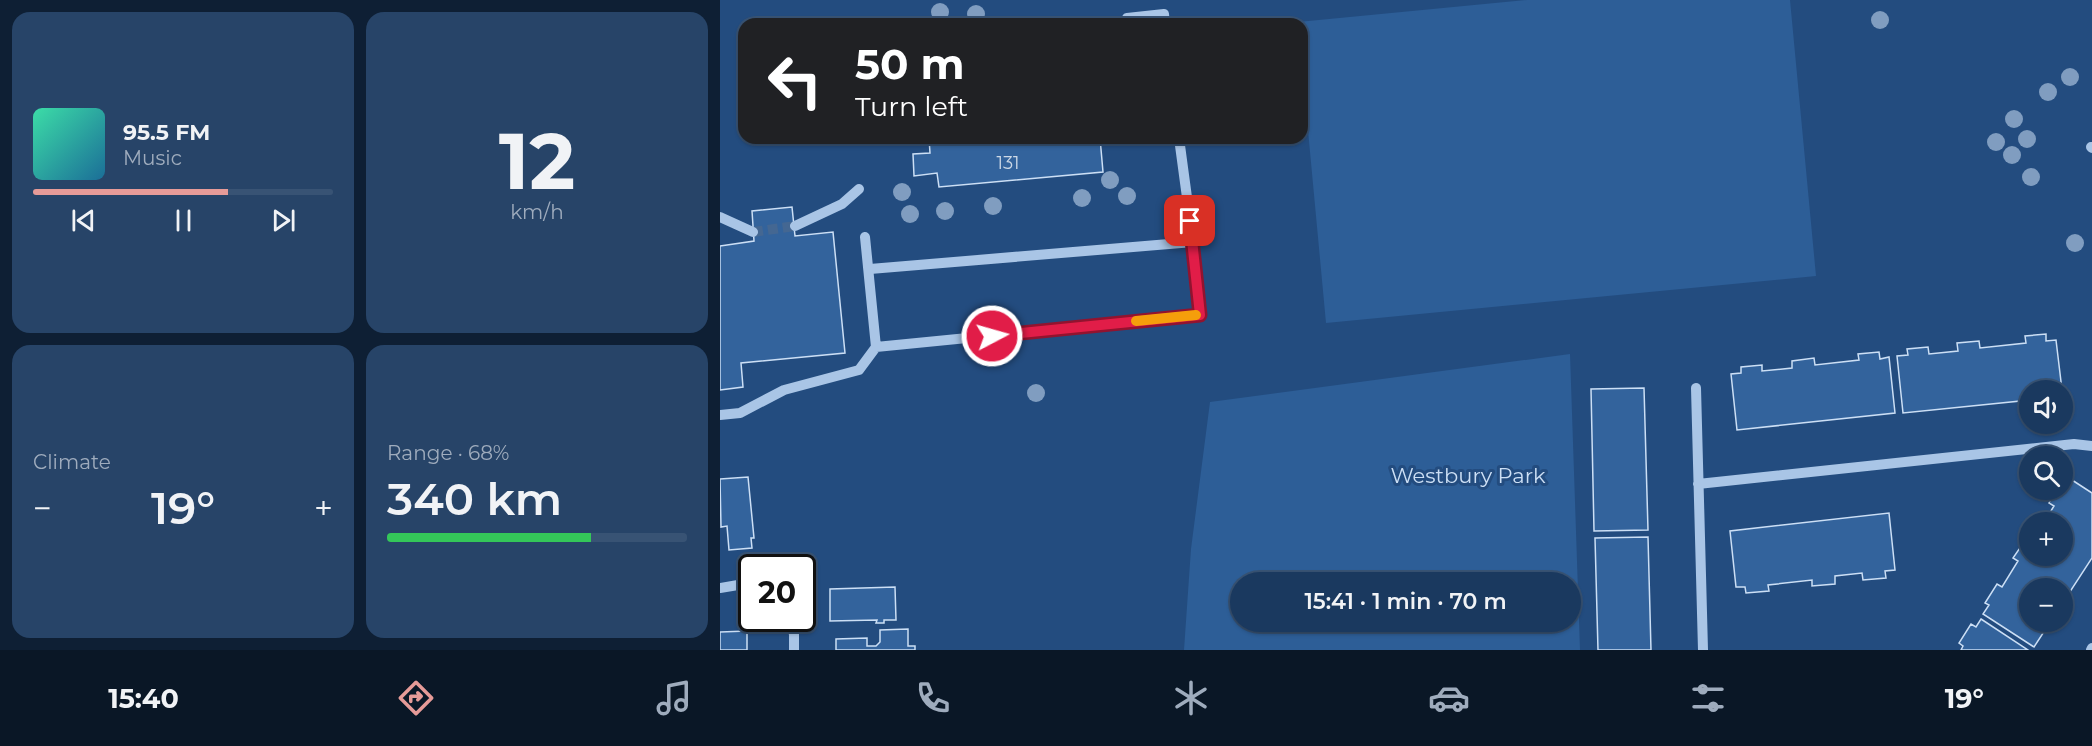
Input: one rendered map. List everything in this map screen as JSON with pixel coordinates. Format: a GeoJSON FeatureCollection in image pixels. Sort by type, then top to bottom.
{"type":"FeatureCollection","features":[{"type":"Feature","properties":{"kind":"lane"},"geometry":{"type":"LineString","coordinates":[[1127,18],[1164,14],[1164,18]]}},
{"type":"Feature","properties":{"kind":"lane"},"geometry":{"type":"LineString","coordinates":[[876,347],[1200,315],[1180,144]]}},
{"type":"Feature","properties":{"kind":"lane"},"geometry":{"type":"LineString","coordinates":[[795,226],[842,204],[859,189]]}},
{"type":"Feature","properties":{"kind":"lane"},"geometry":{"type":"LineString","coordinates":[[720,217],[753,232]]}},
{"type":"Feature","properties":{"kind":"lane"},"geometry":{"type":"LineString","coordinates":[[720,415],[740,413],[784,390],[859,370],[876,347],[865,237]]}},
{"type":"Feature","properties":{"kind":"lane"},"geometry":{"type":"LineString","coordinates":[[870,269],[1193,242]]}},
{"type":"Feature","properties":{"kind":"lane"},"geometry":{"type":"LineString","coordinates":[[1695,388],[1703,650]]}},
{"type":"Feature","properties":{"kind":"lane"},"geometry":{"type":"LineString","coordinates":[[1698,483],[2074,444],[2092,446]]}},
{"type":"Feature","properties":{"kind":"lane"},"geometry":{"type":"LineString","coordinates":[[720,588],[738,585]]}},
{"type":"Feature","properties":{"kind":"lane"},"geometry":{"type":"LineString","coordinates":[[793,632],[794,650]]}},
{"type":"Feature","properties":{"kind":"green space"},"geometry":{"type":"Polygon","coordinates":[[[1527,0],[1790,0],[1816,276],[1326,323],[1308,130],[1308,21],[1527,0]]]}},
{"type":"Feature","properties":{"kind":"green space","name":"Westbury Park"},"geometry":{"type":"Polygon","coordinates":[[[1570,354],[1577,572],[1230,572],[1230,632],[1579,632],[1580,650],[1184,650],[1191,549],[1210,402],[1570,354]]]}},
{"type":"Feature","properties":{"kind":"building"},"geometry":{"type":"Polygon","coordinates":[[[929,144],[1101,144],[1103,172],[939,187],[937,173],[914,176],[913,154],[930,153],[929,144]]]}},
{"type":"Feature","properties":{"kind":"building"},"geometry":{"type":"Polygon","coordinates":[[[792,207],[795,236],[833,232],[845,353],[741,363],[743,387],[720,390],[720,246],[754,241],[752,211],[792,207]]]}},
{"type":"Feature","properties":{"kind":"building"},"geometry":{"type":"Polygon","coordinates":[[[2046,334],[2046,341],[2056,340],[2061,380],[2019,380],[2019,401],[1903,413],[1897,356],[1908,355],[1907,349],[1928,347],[1929,354],[1958,351],[1957,343],[1979,341],[1980,348],[2026,343],[2025,336],[2046,334]]]}},
{"type":"Feature","properties":{"kind":"building"},"geometry":{"type":"Polygon","coordinates":[[[1879,352],[1880,359],[1889,357],[1895,413],[1737,430],[1731,374],[1741,373],[1741,367],[1762,365],[1762,371],[1792,368],[1792,361],[1814,358],[1815,365],[1859,360],[1858,354],[1879,352]]]}},
{"type":"Feature","properties":{"kind":"building"},"geometry":{"type":"Polygon","coordinates":[[[1644,388],[1648,530],[1594,531],[1591,389],[1644,388]]]}},
{"type":"Feature","properties":{"kind":"building"},"geometry":{"type":"Polygon","coordinates":[[[748,477],[754,538],[751,538],[752,548],[729,550],[727,526],[721,527],[720,479],[748,477]]]}},
{"type":"Feature","properties":{"kind":"building"},"geometry":{"type":"Polygon","coordinates":[[[2073,481],[2092,493],[2092,558],[2073,587],[2073,578],[2019,578],[2019,632],[2044,632],[2034,647],[1983,614],[1989,605],[1985,603],[1997,584],[2002,587],[2018,561],[2013,558],[2019,549],[2019,566],[2073,566],[2073,512],[2050,512],[2054,506],[2049,503],[2051,500],[2073,500],[2073,481]]]}},
{"type":"Feature","properties":{"kind":"building"},"geometry":{"type":"Polygon","coordinates":[[[1889,513],[1895,570],[1885,571],[1886,578],[1863,580],[1862,573],[1835,576],[1835,584],[1812,586],[1812,580],[1768,585],[1769,591],[1746,593],[1745,587],[1736,587],[1730,531],[1889,513]]]}},
{"type":"Feature","properties":{"kind":"building"},"geometry":{"type":"Polygon","coordinates":[[[1648,537],[1651,650],[1598,650],[1595,538],[1648,537]]]}},
{"type":"Feature","properties":{"kind":"building"},"geometry":{"type":"Polygon","coordinates":[[[895,587],[896,620],[884,620],[884,623],[876,623],[877,620],[830,621],[830,589],[895,587]]]}},
{"type":"Feature","properties":{"kind":"building"},"geometry":{"type":"Polygon","coordinates":[[[1981,619],[2028,650],[1961,650],[1963,646],[1959,643],[1971,624],[1976,627],[1981,619]]]}},
{"type":"Feature","properties":{"kind":"building"},"geometry":{"type":"Polygon","coordinates":[[[908,629],[908,646],[915,646],[915,650],[836,650],[836,639],[867,638],[867,646],[876,646],[880,642],[880,630],[908,629]]]}},
{"type":"Feature","properties":{"kind":"building"},"geometry":{"type":"Polygon","coordinates":[[[720,632],[747,632],[747,650],[720,650],[720,632]]]}},
{"type":"Feature","properties":{"kind":"tunnel"},"geometry":{"type":"LineString","coordinates":[[753,232],[795,226]]}},
{"type":"Feature","properties":{"kind":"slow traffic"},"geometry":{"type":"LineString","coordinates":[[1136,321],[1196,315]]}},
{"type":"Feature","properties":{"kind":"route"},"geometry":{"type":"LineString","coordinates":[[992,336],[1200,315],[1190,221]]}}]}
